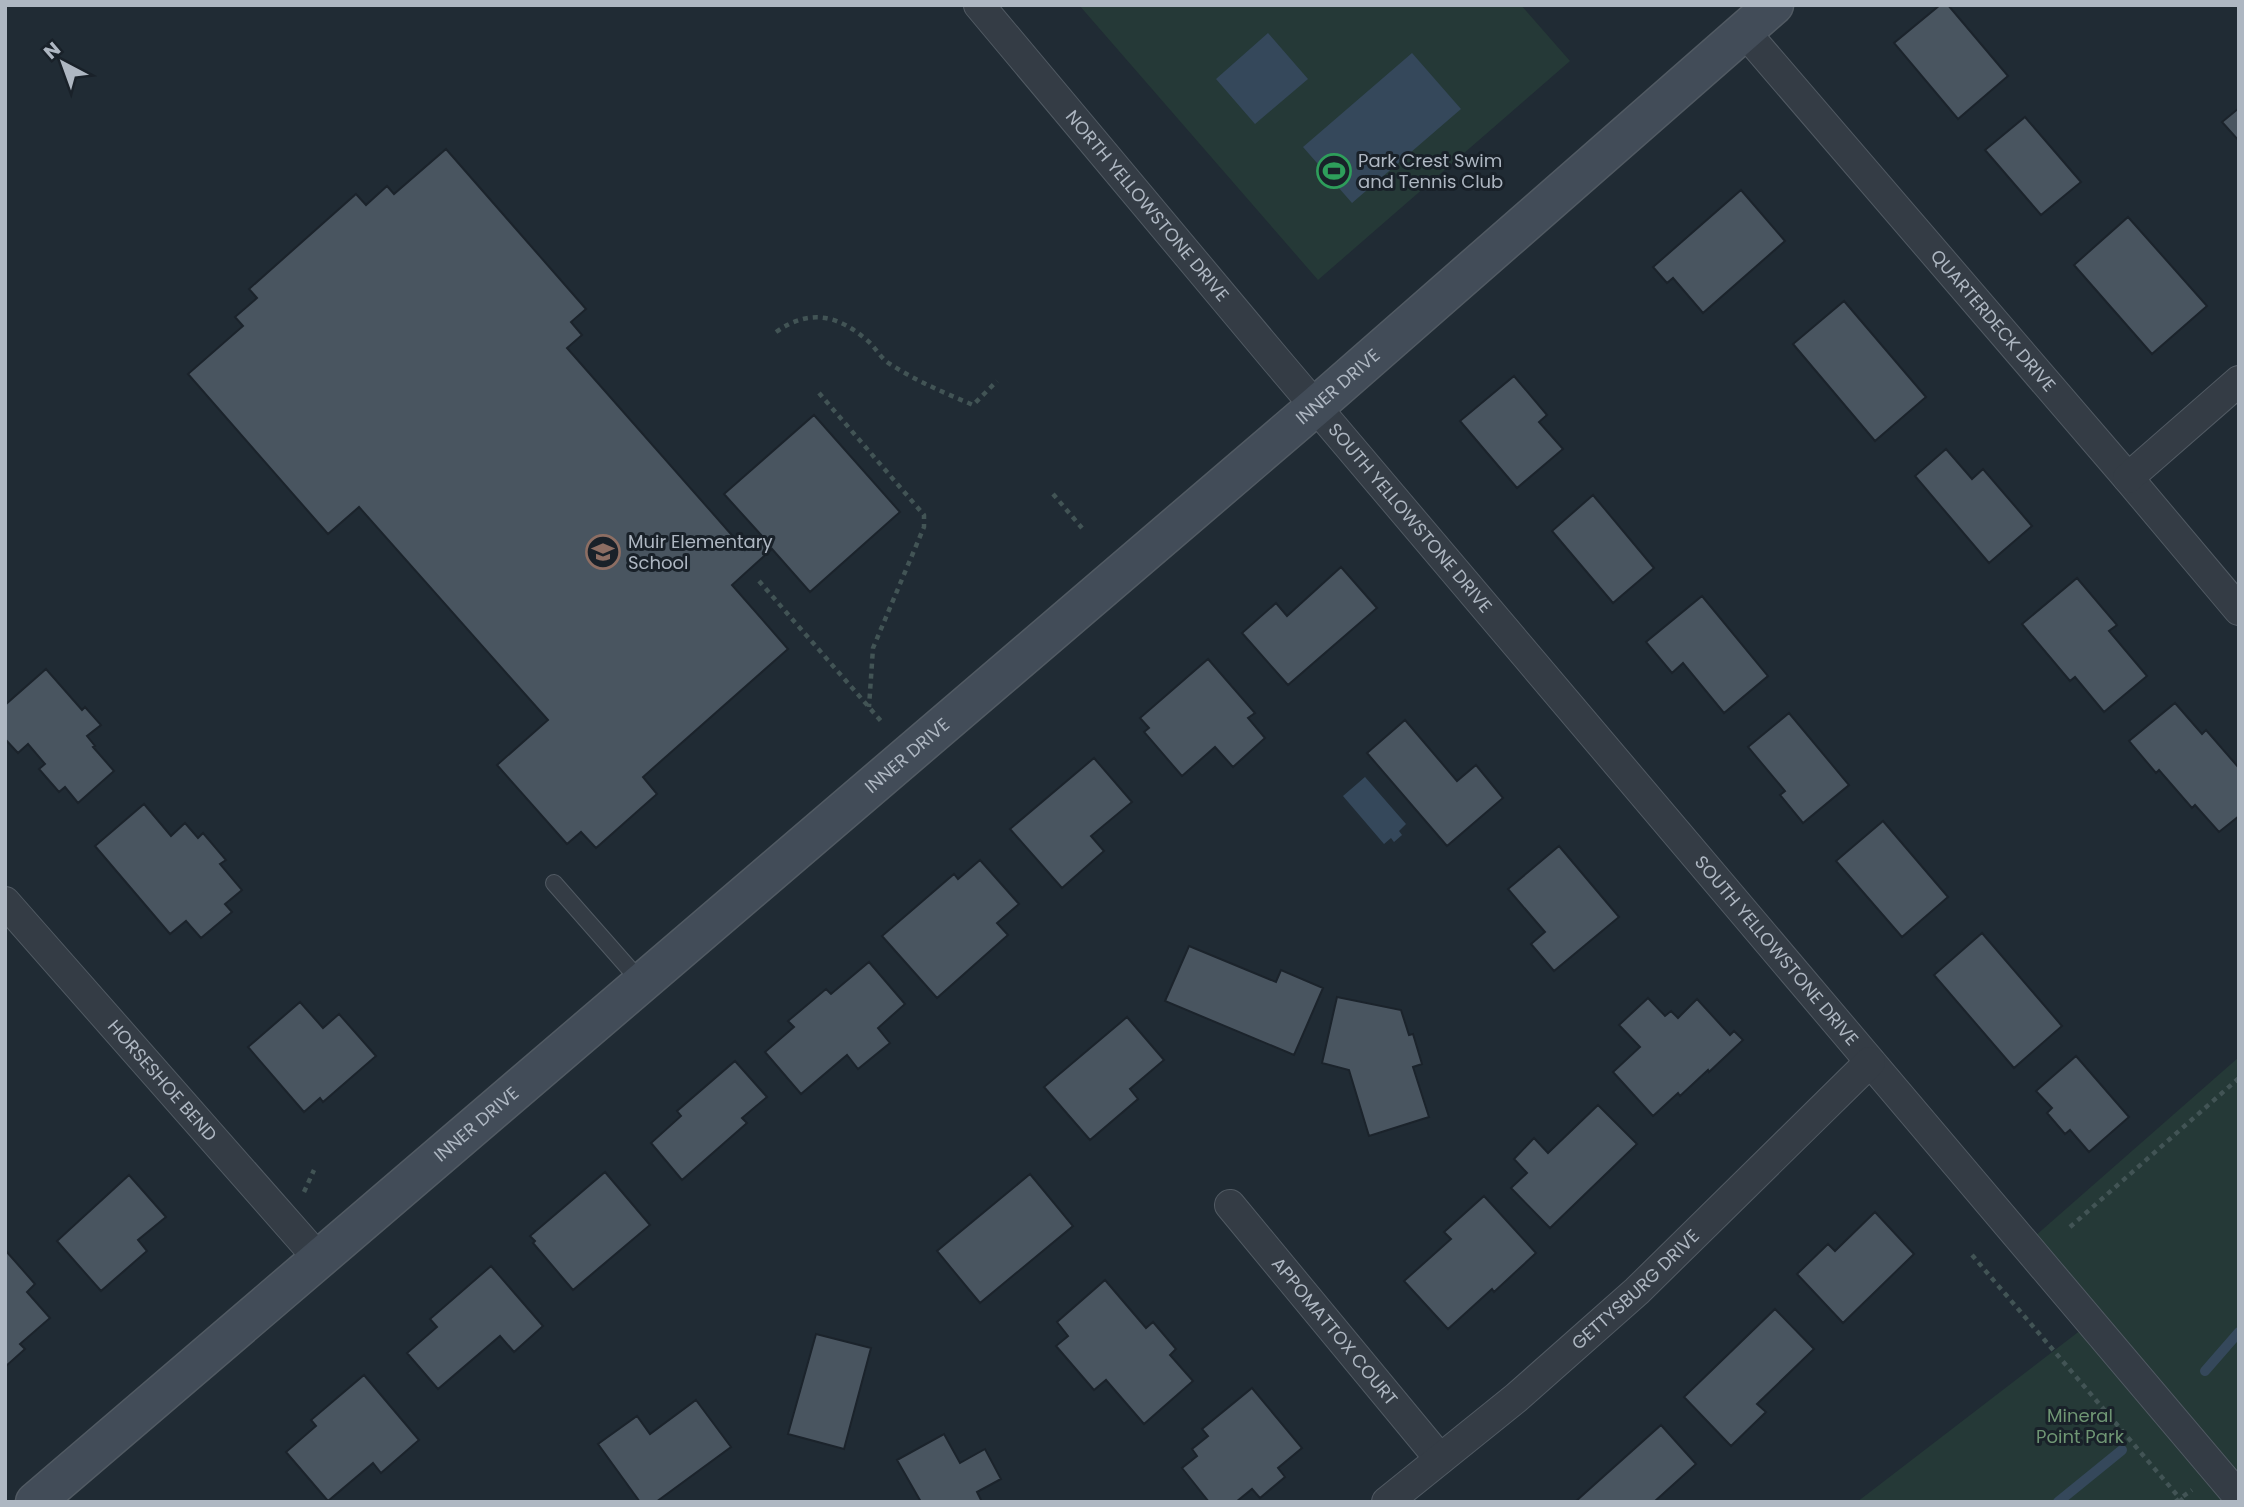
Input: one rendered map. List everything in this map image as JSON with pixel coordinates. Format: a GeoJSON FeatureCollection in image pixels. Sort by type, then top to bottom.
{"type":"FeatureCollection","features":[{"type":"Feature","properties":{"kind":"street","name":"NORTH YELLOWSTONE DRIVE"},"geometry":{"type":"LineString","coordinates":[[979,5],[1316,406]]}},
{"type":"Feature","properties":{"kind":"street","name":"INNER DRIVE"},"geometry":{"type":"LineString","coordinates":[[35,1502],[1316,406],[1774,5]]}},
{"type":"Feature","properties":{"kind":"street","name":"QUARTERDECK DRIVE"},"geometry":{"type":"LineString","coordinates":[[1744,31],[2239,610]]}},
{"type":"Feature","properties":{"kind":"street"},"geometry":{"type":"LineString","coordinates":[[2128,478],[2239,380]]}},
{"type":"Feature","properties":{"kind":"street","name":"SOUTH YELLOWSTONE DRIVE"},"geometry":{"type":"LineString","coordinates":[[1316,406],[2239,1497]]}},
{"type":"Feature","properties":{"kind":"street","name":"HORSESHOE BEND"},"geometry":{"type":"LineString","coordinates":[[5,902],[319,1259]]}},
{"type":"Feature","properties":{"kind":"street","name":"GETTYSBURG DRIVE"},"geometry":{"type":"LineString","coordinates":[[1387,1502],[1516,1398],[1637,1291],[1870,1062]]}},
{"type":"Feature","properties":{"kind":"street","name":"APPOMATTOX COURT"},"geometry":{"type":"LineString","coordinates":[[1230,1205],[1440,1459]]}},
{"type":"Feature","properties":{"kind":"lane"},"geometry":{"type":"LineString","coordinates":[[554,883],[641,982]]}},
{"type":"Feature","properties":{"kind":"path"},"geometry":{"type":"LineString","coordinates":[[776,332],[790,322],[803,318],[836,320],[861,336],[887,362],[912,377],[973,405],[997,381]]}},
{"type":"Feature","properties":{"kind":"path"},"geometry":{"type":"LineString","coordinates":[[819,393],[925,515],[924,527],[873,648],[869,707]]}},
{"type":"Feature","properties":{"kind":"path"},"geometry":{"type":"LineString","coordinates":[[1053,494],[1082,528]]}},
{"type":"Feature","properties":{"kind":"path"},"geometry":{"type":"LineString","coordinates":[[759,581],[881,721]]}},
{"type":"Feature","properties":{"kind":"path"},"geometry":{"type":"LineString","coordinates":[[2070,1227],[2239,1078]]}},
{"type":"Feature","properties":{"kind":"path"},"geometry":{"type":"LineString","coordinates":[[303,1194],[314,1170]]}},
{"type":"Feature","properties":{"kind":"path"},"geometry":{"type":"LineString","coordinates":[[1972,1255],[2183,1502]]}},
{"type":"Feature","properties":{"kind":"green space","name":"Park Crest Swim and Tennis Club"},"geometry":{"type":"Polygon","coordinates":[[[1079,5],[1521,5],[1570,61],[1318,280],[1079,5]]]}},
{"type":"Feature","properties":{"kind":"green space","name":"Mineral Point Park"},"geometry":{"type":"Polygon","coordinates":[[[2239,1057],[2239,1502],[1857,1502],[2090,1323],[2025,1245],[2239,1057]]]}},
{"type":"Feature","properties":{"kind":"water"},"geometry":{"type":"Polygon","coordinates":[[[1268,33],[1308,79],[1255,124],[1216,79],[1268,33]]]}},
{"type":"Feature","properties":{"kind":"water"},"geometry":{"type":"Polygon","coordinates":[[[1412,53],[1461,109],[1352,203],[1303,147],[1412,53]]]}},
{"type":"Feature","properties":{"kind":"water"},"geometry":{"type":"Polygon","coordinates":[[[1365,777],[1406,824],[1399,831],[1402,835],[1394,842],[1391,838],[1384,844],[1343,796],[1365,777]]]}},
{"type":"Feature","properties":{"kind":"building"},"geometry":{"type":"Polygon","coordinates":[[[1940,5],[1948,5],[2008,76],[1958,119],[1894,43],[1940,5]]]}},
{"type":"Feature","properties":{"kind":"building"},"geometry":{"type":"Polygon","coordinates":[[[2239,108],[2239,141],[2222,122],[2239,108]]]}},
{"type":"Feature","properties":{"kind":"building"},"geometry":{"type":"Polygon","coordinates":[[[2025,117],[2081,182],[2041,215],[1985,150],[2025,117]]]}},
{"type":"Feature","properties":{"kind":"building"},"geometry":{"type":"Polygon","coordinates":[[[446,149],[586,309],[571,322],[582,335],[567,348],[745,550],[762,536],[724,494],[814,415],[900,512],[810,592],[772,549],[732,585],[788,649],[643,777],[657,794],[596,848],[581,832],[567,844],[497,765],[548,720],[359,507],[328,534],[188,374],[243,326],[235,317],[257,298],[249,289],[356,194],[366,205],[387,186],[394,194],[446,149]]]}},
{"type":"Feature","properties":{"kind":"building"},"geometry":{"type":"Polygon","coordinates":[[[1741,190],[1785,241],[1703,313],[1673,278],[1667,283],[1653,267],[1741,190]]]}},
{"type":"Feature","properties":{"kind":"building"},"geometry":{"type":"Polygon","coordinates":[[[2128,217],[2207,306],[2152,354],[2074,265],[2128,217]]]}},
{"type":"Feature","properties":{"kind":"building"},"geometry":{"type":"Polygon","coordinates":[[[1844,301],[1926,397],[1875,441],[1793,344],[1844,301]]]}},
{"type":"Feature","properties":{"kind":"building"},"geometry":{"type":"Polygon","coordinates":[[[1514,376],[1547,415],[1539,422],[1563,449],[1517,488],[1460,421],[1514,376]]]}},
{"type":"Feature","properties":{"kind":"building"},"geometry":{"type":"Polygon","coordinates":[[[1946,449],[1972,479],[1983,469],[2032,526],[1989,563],[1915,476],[1946,449]]]}},
{"type":"Feature","properties":{"kind":"building"},"geometry":{"type":"Polygon","coordinates":[[[1593,495],[1654,568],[1613,603],[1552,531],[1593,495]]]}},
{"type":"Feature","properties":{"kind":"building"},"geometry":{"type":"Polygon","coordinates":[[[1341,567],[1377,608],[1288,685],[1242,633],[1276,603],[1287,616],[1341,567]]]}},
{"type":"Feature","properties":{"kind":"building"},"geometry":{"type":"Polygon","coordinates":[[[2077,578],[2117,625],[2109,631],[2147,676],[2104,712],[2075,677],[2070,681],[2022,624],[2077,578]]]}},
{"type":"Feature","properties":{"kind":"building"},"geometry":{"type":"Polygon","coordinates":[[[1702,596],[1768,676],[1724,713],[1683,663],[1672,673],[1646,642],[1702,596]]]}},
{"type":"Feature","properties":{"kind":"building"},"geometry":{"type":"Polygon","coordinates":[[[1208,659],[1255,713],[1248,718],[1265,738],[1233,767],[1215,747],[1182,776],[1144,732],[1149,728],[1140,718],[1208,659]]]}},
{"type":"Feature","properties":{"kind":"building"},"geometry":{"type":"Polygon","coordinates":[[[46,669],[82,710],[85,707],[101,725],[87,736],[114,771],[78,803],[65,787],[59,792],[39,769],[45,764],[28,744],[18,753],[5,739],[5,705],[46,669]]]}},
{"type":"Feature","properties":{"kind":"building"},"geometry":{"type":"Polygon","coordinates":[[[2175,703],[2202,734],[2206,730],[2239,768],[2239,816],[2219,832],[2195,805],[2192,808],[2159,770],[2156,773],[2129,741],[2175,703]]]}},
{"type":"Feature","properties":{"kind":"building"},"geometry":{"type":"Polygon","coordinates":[[[1789,713],[1849,785],[1803,823],[1780,795],[1785,791],[1748,747],[1789,713]]]}},
{"type":"Feature","properties":{"kind":"building"},"geometry":{"type":"Polygon","coordinates":[[[1405,720],[1457,781],[1476,765],[1503,798],[1447,846],[1367,753],[1405,720]]]}},
{"type":"Feature","properties":{"kind":"building"},"geometry":{"type":"Polygon","coordinates":[[[1094,758],[1132,802],[1091,836],[1104,851],[1062,888],[1010,829],[1094,758]]]}},
{"type":"Feature","properties":{"kind":"building"},"geometry":{"type":"Polygon","coordinates":[[[144,804],[171,836],[185,823],[198,838],[203,833],[226,860],[220,864],[242,890],[225,904],[232,912],[201,938],[186,921],[170,934],[95,846],[144,804]]]}},
{"type":"Feature","properties":{"kind":"building"},"geometry":{"type":"Polygon","coordinates":[[[1883,821],[1948,897],[1902,937],[1836,861],[1883,821]]]}},
{"type":"Feature","properties":{"kind":"building"},"geometry":{"type":"Polygon","coordinates":[[[1559,846],[1619,917],[1554,971],[1531,944],[1545,932],[1508,889],[1559,846]]]}},
{"type":"Feature","properties":{"kind":"building"},"geometry":{"type":"Polygon","coordinates":[[[980,860],[1019,904],[997,923],[1008,935],[937,998],[882,936],[954,874],[958,879],[980,860]]]}},
{"type":"Feature","properties":{"kind":"building"},"geometry":{"type":"Polygon","coordinates":[[[1982,933],[2062,1026],[2014,1068],[1934,975],[1982,933]]]}},
{"type":"Feature","properties":{"kind":"building"},"geometry":{"type":"Polygon","coordinates":[[[1189,946],[1276,982],[1281,970],[1323,988],[1294,1055],[1165,1001],[1189,946]]]}},
{"type":"Feature","properties":{"kind":"building"},"geometry":{"type":"Polygon","coordinates":[[[869,962],[905,1004],[878,1028],[890,1043],[858,1069],[847,1055],[801,1094],[765,1052],[794,1027],[788,1021],[826,989],[831,994],[869,962]]]}},
{"type":"Feature","properties":{"kind":"building"},"geometry":{"type":"Polygon","coordinates":[[[1337,997],[1401,1010],[1409,1035],[1413,1034],[1422,1064],[1413,1067],[1429,1117],[1369,1136],[1349,1070],[1322,1063],[1337,997]]]}},
{"type":"Feature","properties":{"kind":"building"},"geometry":{"type":"Polygon","coordinates":[[[1648,998],[1665,1016],[1671,1011],[1678,1018],[1697,999],[1730,1035],[1734,1031],[1743,1040],[1709,1072],[1708,1070],[1680,1096],[1678,1093],[1653,1116],[1613,1072],[1640,1047],[1619,1025],[1648,998]]]}},
{"type":"Feature","properties":{"kind":"building"},"geometry":{"type":"Polygon","coordinates":[[[300,1002],[323,1028],[339,1014],[376,1056],[323,1102],[320,1098],[304,1112],[248,1047],[300,1002]]]}},
{"type":"Feature","properties":{"kind":"building"},"geometry":{"type":"Polygon","coordinates":[[[1127,1017],[1164,1060],[1130,1089],[1138,1099],[1090,1140],[1044,1087],[1127,1017]]]}},
{"type":"Feature","properties":{"kind":"building"},"geometry":{"type":"Polygon","coordinates":[[[2076,1056],[2129,1117],[2089,1152],[2070,1130],[2065,1134],[2047,1113],[2052,1108],[2036,1091],[2076,1056]]]}},
{"type":"Feature","properties":{"kind":"building"},"geometry":{"type":"Polygon","coordinates":[[[735,1061],[767,1097],[742,1118],[747,1123],[682,1180],[651,1143],[681,1116],[677,1111],[735,1061]]]}},
{"type":"Feature","properties":{"kind":"building"},"geometry":{"type":"Polygon","coordinates":[[[1598,1105],[1637,1144],[1550,1228],[1511,1188],[1527,1173],[1514,1159],[1534,1138],[1548,1153],[1598,1105]]]}},
{"type":"Feature","properties":{"kind":"building"},"geometry":{"type":"Polygon","coordinates":[[[605,1172],[650,1225],[573,1290],[530,1236],[605,1172]]]}},
{"type":"Feature","properties":{"kind":"building"},"geometry":{"type":"Polygon","coordinates":[[[1030,1174],[1073,1226],[980,1303],[937,1251],[1030,1174]]]}},
{"type":"Feature","properties":{"kind":"building"},"geometry":{"type":"Polygon","coordinates":[[[129,1175],[166,1217],[138,1240],[147,1251],[101,1291],[57,1241],[129,1175]]]}},
{"type":"Feature","properties":{"kind":"building"},"geometry":{"type":"Polygon","coordinates":[[[1484,1196],[1536,1253],[1448,1329],[1404,1281],[1451,1239],[1444,1232],[1484,1196]]]}},
{"type":"Feature","properties":{"kind":"building"},"geometry":{"type":"Polygon","coordinates":[[[1875,1212],[1914,1254],[1843,1323],[1797,1274],[1828,1244],[1835,1251],[1875,1212]]]}},
{"type":"Feature","properties":{"kind":"building"},"geometry":{"type":"Polygon","coordinates":[[[6,1251],[35,1284],[27,1292],[50,1318],[20,1344],[25,1349],[5,1367],[6,1251]]]}},
{"type":"Feature","properties":{"kind":"building"},"geometry":{"type":"Polygon","coordinates":[[[491,1266],[543,1326],[514,1352],[500,1336],[438,1389],[407,1353],[437,1327],[430,1319],[491,1266]]]}},
{"type":"Feature","properties":{"kind":"building"},"geometry":{"type":"Polygon","coordinates":[[[1105,1280],[1146,1328],[1153,1322],[1176,1349],[1170,1355],[1193,1381],[1144,1424],[1106,1380],[1094,1390],[1056,1346],[1068,1336],[1057,1322],[1105,1280]]]}},
{"type":"Feature","properties":{"kind":"building"},"geometry":{"type":"Polygon","coordinates":[[[1775,1309],[1814,1349],[1757,1404],[1766,1412],[1731,1446],[1684,1397],[1775,1309]]]}},
{"type":"Feature","properties":{"kind":"building"},"geometry":{"type":"Polygon","coordinates":[[[816,1334],[871,1348],[844,1449],[788,1434],[816,1334]]]}},
{"type":"Feature","properties":{"kind":"building"},"geometry":{"type":"Polygon","coordinates":[[[364,1375],[419,1440],[381,1473],[373,1463],[328,1501],[286,1452],[316,1426],[311,1420],[364,1375]]]}},
{"type":"Feature","properties":{"kind":"building"},"geometry":{"type":"Polygon","coordinates":[[[1252,1388],[1302,1448],[1278,1468],[1285,1477],[1260,1498],[1252,1489],[1236,1502],[1209,1502],[1182,1468],[1197,1456],[1192,1449],[1208,1436],[1202,1429],[1252,1388]]]}},
{"type":"Feature","properties":{"kind":"building"},"geometry":{"type":"Polygon","coordinates":[[[696,1400],[731,1447],[656,1502],[640,1502],[598,1444],[637,1416],[650,1434],[696,1400]]]}},
{"type":"Feature","properties":{"kind":"building"},"geometry":{"type":"Polygon","coordinates":[[[1661,1425],[1696,1464],[1654,1502],[1575,1502],[1661,1425]]]}},
{"type":"Feature","properties":{"kind":"building"},"geometry":{"type":"Polygon","coordinates":[[[944,1434],[960,1463],[985,1449],[1001,1479],[977,1492],[982,1502],[921,1502],[897,1460],[944,1434]]]}},
{"type":"Feature","properties":{"kind":"waterway"},"geometry":{"type":"LineString","coordinates":[[2205,1371],[2239,1332]]}},
{"type":"Feature","properties":{"kind":"waterway"},"geometry":{"type":"LineString","coordinates":[[2058,1502],[2122,1450]]}},
{"type":"Feature","properties":{"kind":"place","name":"Park Crest Swim and Tennis Club"},"geometry":{"type":"Point","coordinates":[1334,171]}},
{"type":"Feature","properties":{"kind":"place","name":"Muir Elementary School"},"geometry":{"type":"Point","coordinates":[603,552]}}]}
